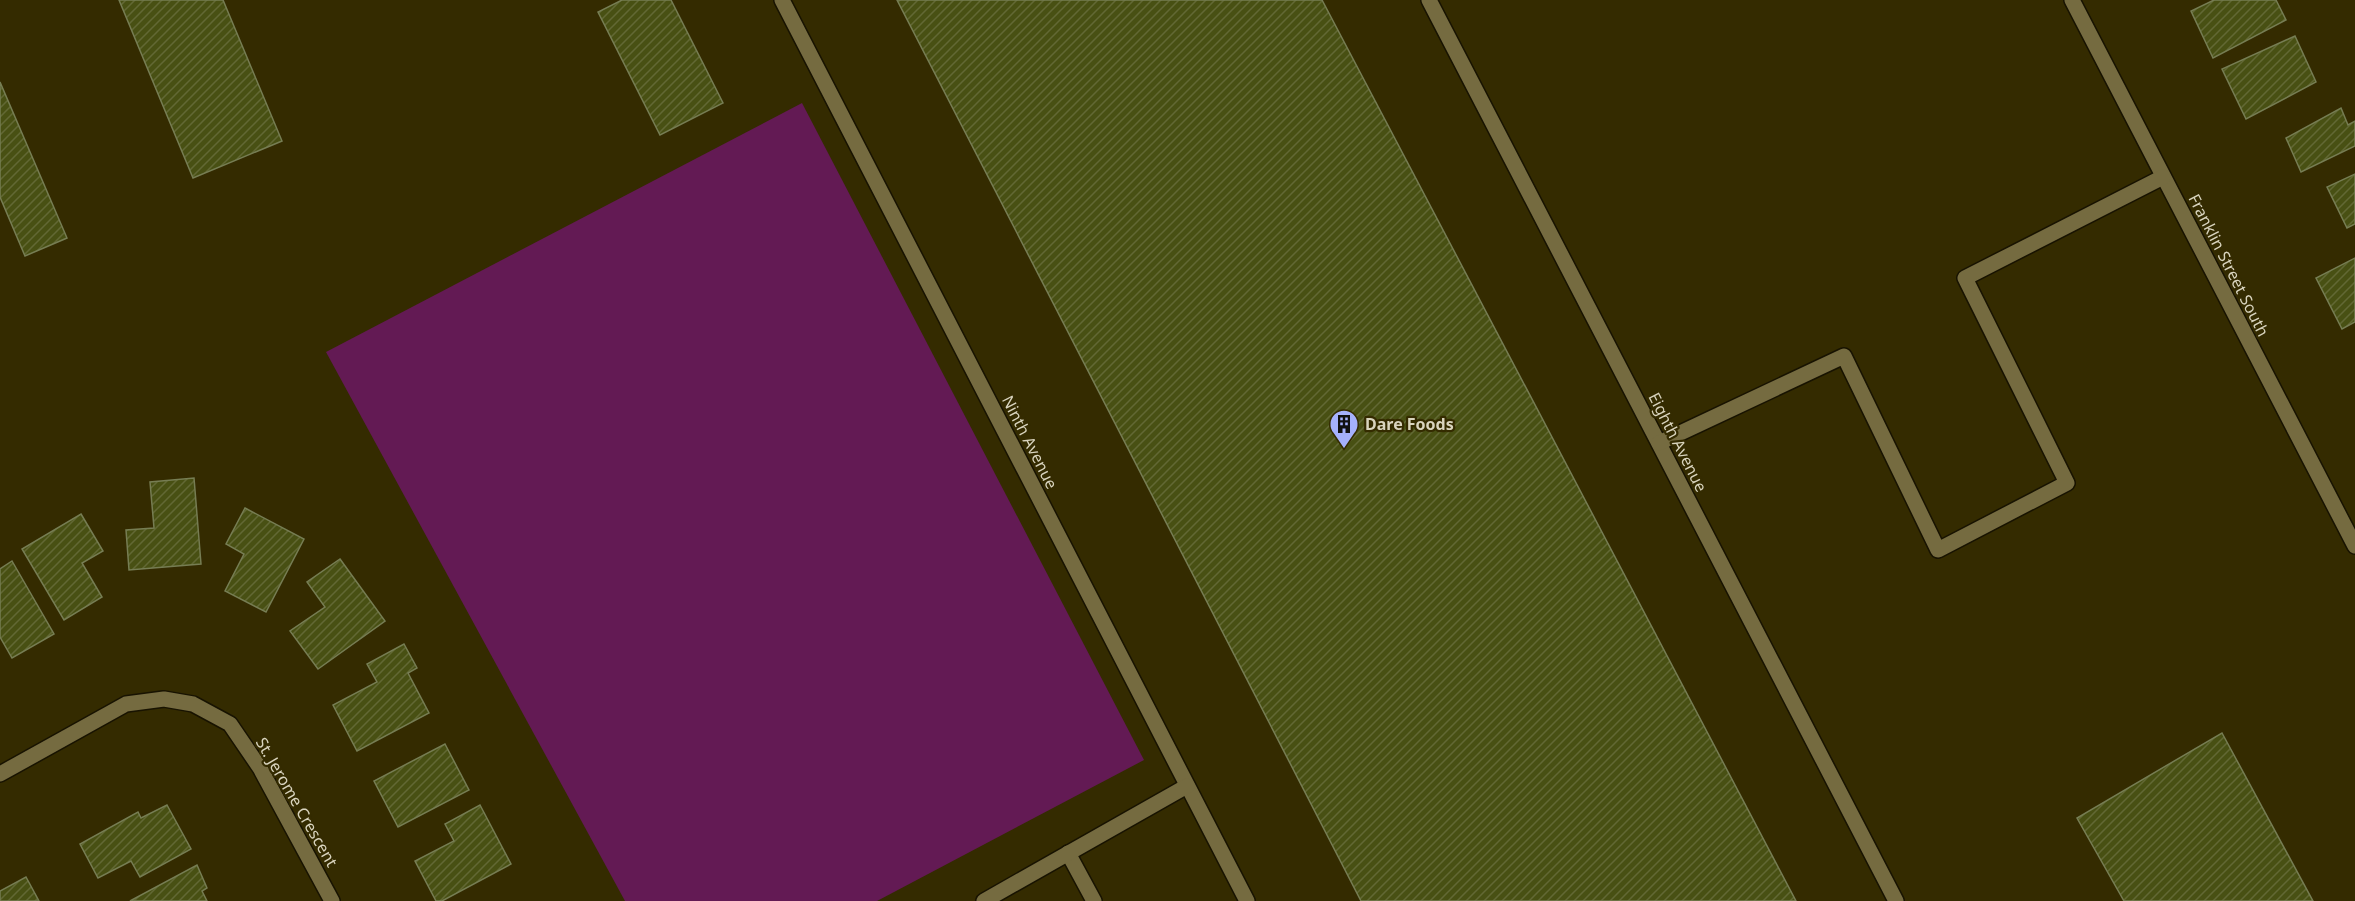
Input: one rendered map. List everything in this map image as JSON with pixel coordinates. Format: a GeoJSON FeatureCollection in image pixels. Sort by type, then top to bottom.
{"type":"FeatureCollection","features":[{"type":"Feature","properties":{"kind":"street","name":"Ninth Avenue"},"geometry":{"type":"LineString","coordinates":[[782,0],[1247,901]]}},
{"type":"Feature","properties":{"kind":"street","name":"Eighth Avenue"},"geometry":{"type":"LineString","coordinates":[[1429,0],[1896,901]]}},
{"type":"Feature","properties":{"kind":"street","name":"Franklin Street South"},"geometry":{"type":"LineString","coordinates":[[2072,0],[2355,546]]}},
{"type":"Feature","properties":{"kind":"street"},"geometry":{"type":"LineString","coordinates":[[1659,443],[1844,356],[1938,550],[2056,489],[2067,483],[1965,278],[2163,177]]}},
{"type":"Feature","properties":{"kind":"street","name":"St. Jerome Crescent"},"geometry":{"type":"LineString","coordinates":[[0,774],[126,704],[164,699],[193,704],[230,724],[260,768],[332,901]]}},
{"type":"Feature","properties":{"kind":"street"},"geometry":{"type":"LineString","coordinates":[[984,901],[1187,786]]}},
{"type":"Feature","properties":{"kind":"street"},"geometry":{"type":"LineString","coordinates":[[1068,853],[1094,901]]}},
{"type":"Feature","properties":{"kind":"shaded area"},"geometry":{"type":"Polygon","coordinates":[[[802,103],[1144,760],[877,901],[625,901],[326,352],[802,103]]]}},
{"type":"Feature","properties":{"kind":"building"},"geometry":{"type":"Polygon","coordinates":[[[119,0],[223,0],[282,141],[193,178],[119,0]]]}},
{"type":"Feature","properties":{"kind":"building"},"geometry":{"type":"Polygon","coordinates":[[[622,0],[671,0],[723,103],[660,135],[598,12],[622,0]]]}},
{"type":"Feature","properties":{"kind":"building","name":"Dare Foods"},"geometry":{"type":"Polygon","coordinates":[[[897,0],[1322,0],[1796,901],[1361,901],[897,0]]]}},
{"type":"Feature","properties":{"kind":"building"},"geometry":{"type":"Polygon","coordinates":[[[2214,0],[2276,0],[2286,20],[2213,58],[2191,11],[2214,0]]]}},
{"type":"Feature","properties":{"kind":"building"},"geometry":{"type":"Polygon","coordinates":[[[2295,36],[2316,82],[2246,119],[2222,69],[2295,36]]]}},
{"type":"Feature","properties":{"kind":"building"},"geometry":{"type":"Polygon","coordinates":[[[0,82],[67,238],[25,256],[0,197],[0,82]]]}},
{"type":"Feature","properties":{"kind":"building"},"geometry":{"type":"Polygon","coordinates":[[[2341,108],[2348,125],[2355,121],[2355,146],[2301,172],[2286,138],[2341,108]]]}},
{"type":"Feature","properties":{"kind":"building"},"geometry":{"type":"Polygon","coordinates":[[[2355,174],[2355,224],[2347,228],[2327,187],[2355,174]]]}},
{"type":"Feature","properties":{"kind":"building"},"geometry":{"type":"Polygon","coordinates":[[[2355,258],[2355,322],[2342,329],[2316,278],[2355,258]]]}},
{"type":"Feature","properties":{"kind":"building"},"geometry":{"type":"Polygon","coordinates":[[[194,478],[201,564],[129,570],[126,530],[154,528],[150,482],[194,478]]]}},
{"type":"Feature","properties":{"kind":"building"},"geometry":{"type":"Polygon","coordinates":[[[245,508],[304,539],[266,612],[225,591],[244,554],[226,544],[245,508]]]}},
{"type":"Feature","properties":{"kind":"building"},"geometry":{"type":"Polygon","coordinates":[[[81,514],[103,551],[82,563],[102,597],[64,620],[22,549],[81,514]]]}},
{"type":"Feature","properties":{"kind":"building"},"geometry":{"type":"Polygon","coordinates":[[[340,559],[385,621],[318,669],[290,631],[325,607],[307,582],[340,559]]]}},
{"type":"Feature","properties":{"kind":"building"},"geometry":{"type":"Polygon","coordinates":[[[12,561],[54,634],[12,658],[0,637],[0,569],[12,561]]]}},
{"type":"Feature","properties":{"kind":"building"},"geometry":{"type":"Polygon","coordinates":[[[404,644],[417,668],[408,673],[429,713],[357,751],[333,705],[377,682],[367,664],[404,644]]]}},
{"type":"Feature","properties":{"kind":"building"},"geometry":{"type":"Polygon","coordinates":[[[2222,733],[2313,901],[2124,901],[2077,818],[2222,733]]]}},
{"type":"Feature","properties":{"kind":"building"},"geometry":{"type":"Polygon","coordinates":[[[445,744],[469,790],[398,827],[374,781],[445,744]]]}},
{"type":"Feature","properties":{"kind":"building"},"geometry":{"type":"Polygon","coordinates":[[[167,805],[191,849],[140,877],[131,861],[98,878],[80,844],[138,812],[141,818],[167,805]]]}},
{"type":"Feature","properties":{"kind":"building"},"geometry":{"type":"Polygon","coordinates":[[[480,805],[511,864],[442,901],[436,901],[415,861],[454,841],[445,824],[480,805]]]}},
{"type":"Feature","properties":{"kind":"building"},"geometry":{"type":"Polygon","coordinates":[[[197,865],[207,888],[202,891],[207,901],[130,901],[197,865]]]}},
{"type":"Feature","properties":{"kind":"building"},"geometry":{"type":"Polygon","coordinates":[[[26,877],[39,901],[0,901],[0,891],[26,877]]]}},
{"type":"Feature","properties":{"kind":"place","name":"Dare Foods"},"geometry":{"type":"Point","coordinates":[1344,450]}}]}
